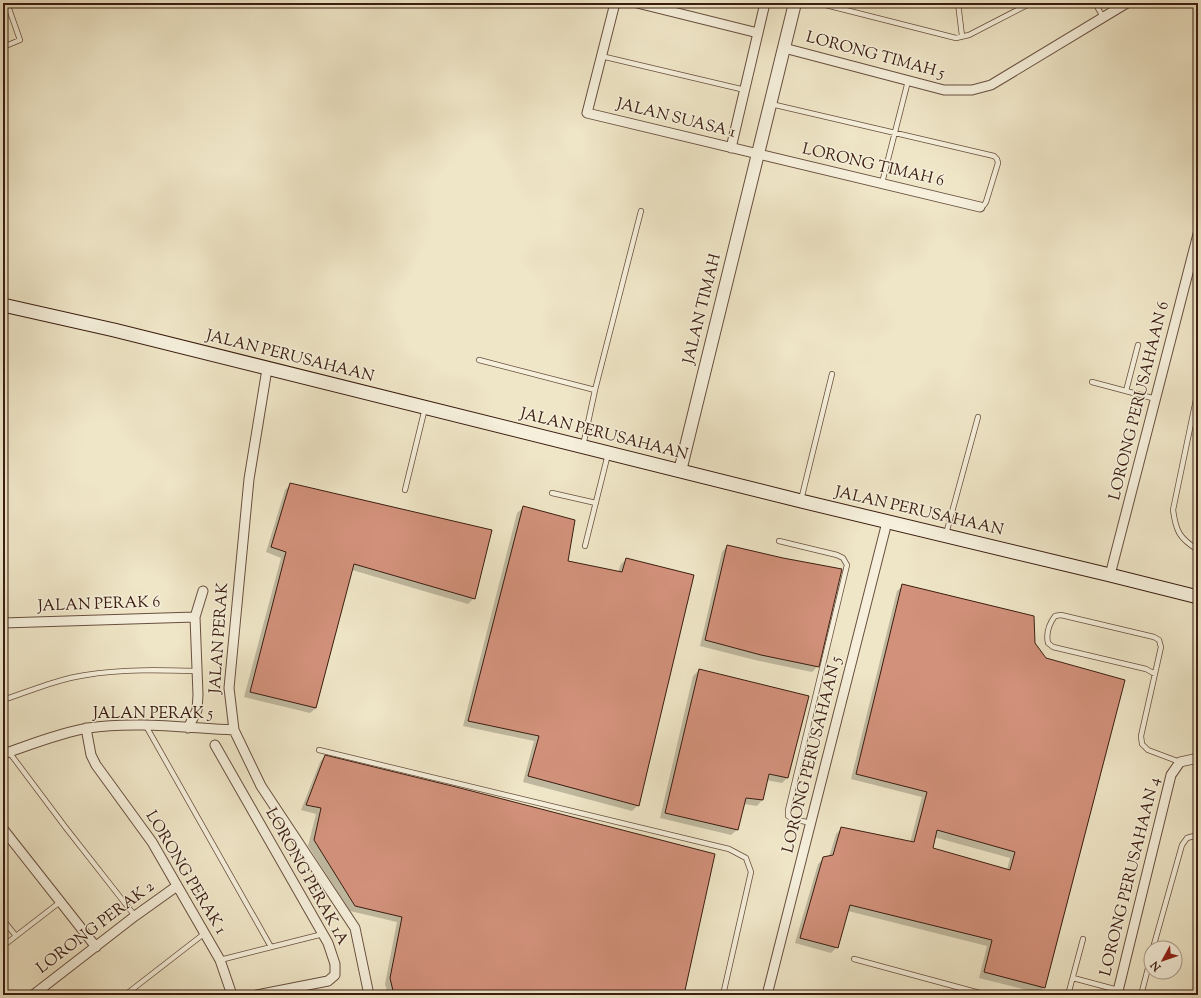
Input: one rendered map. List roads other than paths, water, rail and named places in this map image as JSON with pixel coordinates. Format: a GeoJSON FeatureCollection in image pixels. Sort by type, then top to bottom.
{"type":"FeatureCollection","features":[{"type":"Feature","properties":{"kind":"main road","name":"JALAN PERUSAHAAN"},"geometry":{"type":"LineString","coordinates":[[3,305],[114,330],[583,448],[1198,597]]}},
{"type":"Feature","properties":{"kind":"street"},"geometry":{"type":"LineString","coordinates":[[601,56],[615,3]]}},
{"type":"Feature","properties":{"kind":"street"},"geometry":{"type":"LineString","coordinates":[[637,3],[758,33]]}},
{"type":"Feature","properties":{"kind":"street"},"geometry":{"type":"LineString","coordinates":[[731,148],[766,3]]}},
{"type":"Feature","properties":{"kind":"street","name":"JALAN TIMAH"},"geometry":{"type":"LineString","coordinates":[[680,471],[795,3]]}},
{"type":"Feature","properties":{"kind":"street","name":"LORONG TIMAH 5"},"geometry":{"type":"LineString","coordinates":[[784,48],[944,90],[972,90],[991,84],[1127,3]]}},
{"type":"Feature","properties":{"kind":"street","name":"JALAN SUASA 1"},"geometry":{"type":"LineString","coordinates":[[601,56],[587,113],[758,154]]}},
{"type":"Feature","properties":{"kind":"street","name":"LORONG TIMAH 6"},"geometry":{"type":"LineString","coordinates":[[758,154],[980,207]]}},
{"type":"Feature","properties":{"kind":"street","name":"LORONG PERUSAHAAN 6"},"geometry":{"type":"LineString","coordinates":[[1110,575],[1198,234]]}},
{"type":"Feature","properties":{"kind":"street","name":"JALAN PERAK"},"geometry":{"type":"LineString","coordinates":[[267,369],[249,479],[229,688],[234,730],[261,786],[355,928],[368,995]]}},
{"type":"Feature","properties":{"kind":"street","name":"LORONG PERUSAHAAN 5"},"geometry":{"type":"LineString","coordinates":[[767,995],[887,522]]}},
{"type":"Feature","properties":{"kind":"street"},"geometry":{"type":"LineString","coordinates":[[188,728],[197,710],[198,695],[195,617],[203,591]]}},
{"type":"Feature","properties":{"kind":"street","name":"JALAN PERAK 6"},"geometry":{"type":"LineString","coordinates":[[3,624],[195,617]]}},
{"type":"Feature","properties":{"kind":"street","name":"JALAN PERAK 5"},"geometry":{"type":"LineString","coordinates":[[6,753],[86,728],[103,726],[146,726],[234,730]]}},
{"type":"Feature","properties":{"kind":"street","name":"LORONG PERAK 1"},"geometry":{"type":"LineString","coordinates":[[86,728],[91,754],[96,765],[152,842],[220,960],[232,995]]}},
{"type":"Feature","properties":{"kind":"street","name":"LORONG PERAK 1A"},"geometry":{"type":"LineString","coordinates":[[215,745],[328,943],[335,964],[335,975],[328,981],[257,995]]}},
{"type":"Feature","properties":{"kind":"street","name":"LORONG PERUSAHAAN 4"},"geometry":{"type":"LineString","coordinates":[[1118,993],[1171,776],[1180,762],[1198,758]]}},
{"type":"Feature","properties":{"kind":"street"},"geometry":{"type":"LineString","coordinates":[[3,829],[96,947]]}},
{"type":"Feature","properties":{"kind":"street","name":"LORONG PERAK 2"},"geometry":{"type":"LineString","coordinates":[[37,994],[135,916],[178,886]]}},
{"type":"Feature","properties":{"kind":"lane"},"geometry":{"type":"LineString","coordinates":[[3,47],[20,40],[8,3]]}},
{"type":"Feature","properties":{"kind":"lane"},"geometry":{"type":"LineString","coordinates":[[818,3],[956,38],[969,35],[1031,3]]}},
{"type":"Feature","properties":{"kind":"lane"},"geometry":{"type":"LineString","coordinates":[[958,3],[962,36]]}},
{"type":"Feature","properties":{"kind":"lane"},"geometry":{"type":"LineString","coordinates":[[1095,3],[1103,17]]}},
{"type":"Feature","properties":{"kind":"lane"},"geometry":{"type":"LineString","coordinates":[[601,56],[745,90]]}},
{"type":"Feature","properties":{"kind":"lane"},"geometry":{"type":"LineString","coordinates":[[882,183],[908,81]]}},
{"type":"Feature","properties":{"kind":"lane"},"geometry":{"type":"LineString","coordinates":[[770,104],[994,156],[998,163],[986,202],[980,207]]}},
{"type":"Feature","properties":{"kind":"lane"},"geometry":{"type":"LineString","coordinates":[[583,448],[595,390],[641,211]]}},
{"type":"Feature","properties":{"kind":"lane"},"geometry":{"type":"LineString","coordinates":[[1126,391],[1138,345]]}},
{"type":"Feature","properties":{"kind":"lane"},"geometry":{"type":"LineString","coordinates":[[479,360],[595,390]]}},
{"type":"Feature","properties":{"kind":"lane"},"geometry":{"type":"LineString","coordinates":[[801,501],[832,374]]}},
{"type":"Feature","properties":{"kind":"lane"},"geometry":{"type":"LineString","coordinates":[[1092,382],[1156,398]]}},
{"type":"Feature","properties":{"kind":"lane"},"geometry":{"type":"LineString","coordinates":[[1198,390],[1173,510],[1176,528],[1186,543],[1198,550]]}},
{"type":"Feature","properties":{"kind":"lane"},"geometry":{"type":"LineString","coordinates":[[405,490],[425,408]]}},
{"type":"Feature","properties":{"kind":"lane"},"geometry":{"type":"LineString","coordinates":[[946,536],[978,417]]}},
{"type":"Feature","properties":{"kind":"lane"},"geometry":{"type":"LineString","coordinates":[[586,546],[608,454]]}},
{"type":"Feature","properties":{"kind":"lane"},"geometry":{"type":"LineString","coordinates":[[552,493],[596,503]]}},
{"type":"Feature","properties":{"kind":"lane"},"geometry":{"type":"LineString","coordinates":[[779,541],[837,555],[843,558],[847,565],[788,810],[788,816],[793,819],[811,823]]}},
{"type":"Feature","properties":{"kind":"lane"},"geometry":{"type":"LineString","coordinates":[[1155,674],[1146,669],[1053,647],[1048,643],[1047,637],[1051,621],[1055,616],[1061,615],[1154,636],[1159,640],[1161,647],[1155,674],[1141,736],[1142,744],[1148,750],[1180,762]]}},
{"type":"Feature","properties":{"kind":"lane"},"geometry":{"type":"LineString","coordinates":[[3,700],[41,687],[84,675],[122,670],[197,670]]}},
{"type":"Feature","properties":{"kind":"lane"},"geometry":{"type":"LineString","coordinates":[[146,726],[271,947]]}},
{"type":"Feature","properties":{"kind":"lane"},"geometry":{"type":"LineString","coordinates":[[318,750],[730,849],[746,858],[751,872],[723,995]]}},
{"type":"Feature","properties":{"kind":"lane"},"geometry":{"type":"LineString","coordinates":[[6,753],[135,916]]}},
{"type":"Feature","properties":{"kind":"lane"},"geometry":{"type":"LineString","coordinates":[[1155,940],[1182,845],[1187,838],[1194,836],[1198,837]]}},
{"type":"Feature","properties":{"kind":"lane"},"geometry":{"type":"LineString","coordinates":[[3,946],[60,902]]}},
{"type":"Feature","properties":{"kind":"lane"},"geometry":{"type":"LineString","coordinates":[[3,920],[16,936]]}},
{"type":"Feature","properties":{"kind":"lane"},"geometry":{"type":"LineString","coordinates":[[124,995],[205,933]]}},
{"type":"Feature","properties":{"kind":"lane"},"geometry":{"type":"LineString","coordinates":[[220,960],[323,934]]}},
{"type":"Feature","properties":{"kind":"lane"},"geometry":{"type":"LineString","coordinates":[[1068,995],[1083,939]]}},
{"type":"Feature","properties":{"kind":"lane"},"geometry":{"type":"LineString","coordinates":[[854,959],[987,995]]}},
{"type":"Feature","properties":{"kind":"lane"},"geometry":{"type":"LineString","coordinates":[[1073,978],[1118,993]]}},
{"type":"Feature","properties":{"kind":"lane"},"geometry":{"type":"LineString","coordinates":[[1141,995],[1145,980]]}}]}
